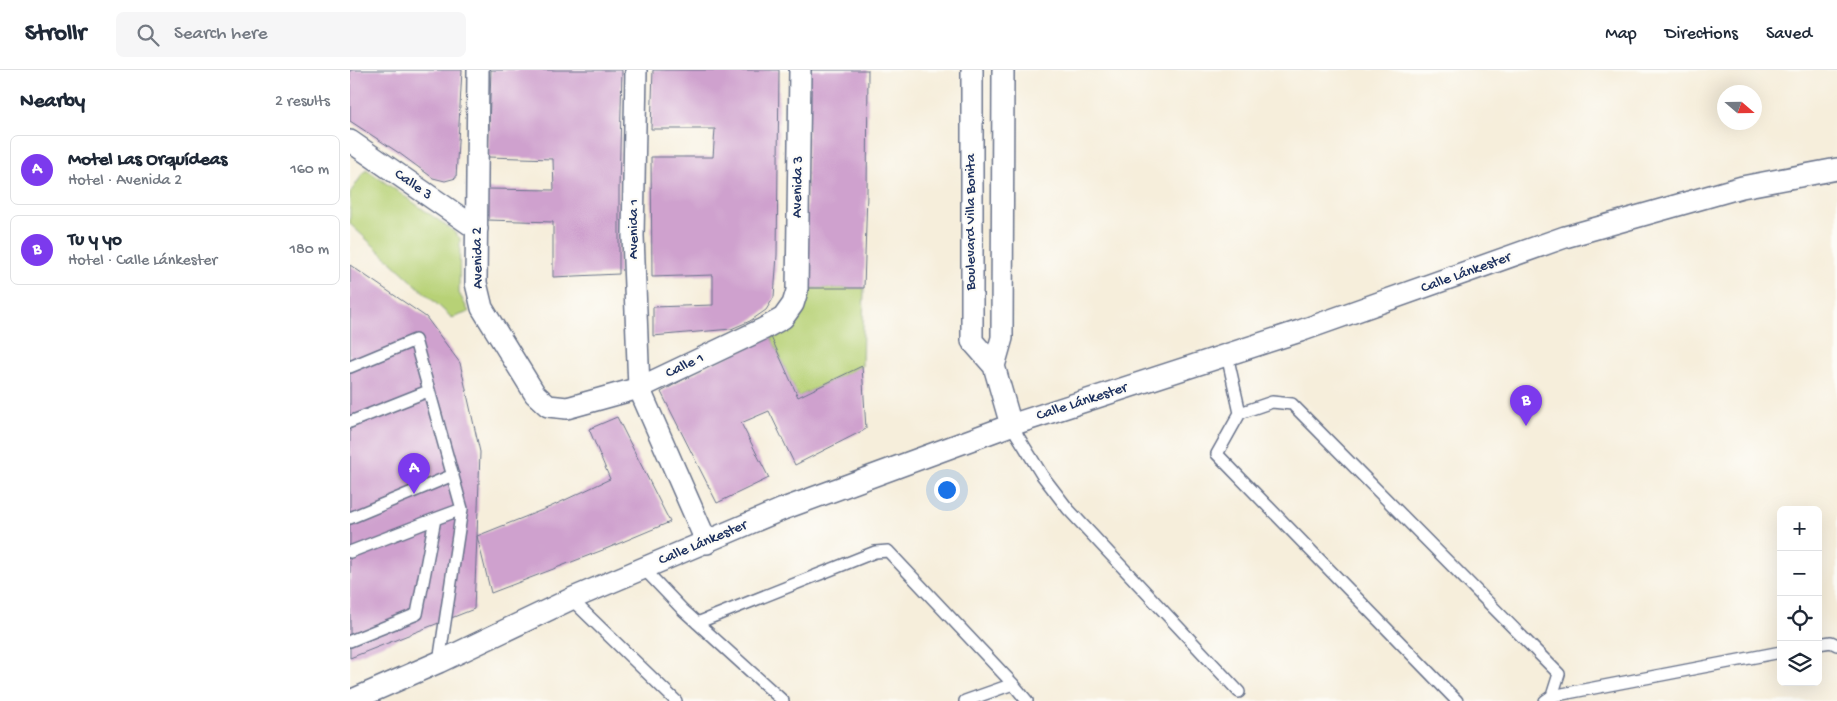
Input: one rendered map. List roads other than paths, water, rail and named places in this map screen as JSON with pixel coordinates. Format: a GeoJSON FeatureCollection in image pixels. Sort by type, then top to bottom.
{"type":"FeatureCollection","features":[{"type":"Feature","properties":{"kind":"street","name":"Avenida 2"},"geometry":{"type":"LineString","coordinates":[[478,70],[476,283],[482,308],[535,394],[548,406],[566,408]]}},
{"type":"Feature","properties":{"kind":"street","name":"Avenida 1"},"geometry":{"type":"LineString","coordinates":[[636,70],[634,236],[639,388]]}},
{"type":"Feature","properties":{"kind":"street","name":"Avenida 3"},"geometry":{"type":"LineString","coordinates":[[793,304],[797,291],[800,70]]}},
{"type":"Feature","properties":{"kind":"street","name":"Boulevard Villa Bonita"},"geometry":{"type":"LineString","coordinates":[[972,70],[972,341],[994,366],[1011,425]]}},
{"type":"Feature","properties":{"kind":"street","name":"Boulevard Villa Bonita"},"geometry":{"type":"LineString","coordinates":[[994,366],[1002,338],[1003,70]]}},
{"type":"Feature","properties":{"kind":"street","name":"Calle 3"},"geometry":{"type":"LineString","coordinates":[[350,141],[477,229]]}},
{"type":"Feature","properties":{"kind":"street"},"geometry":{"type":"LineString","coordinates":[[971,162],[1002,161]]}},
{"type":"Feature","properties":{"kind":"street","name":"Calle Lánkester"},"geometry":{"type":"LineString","coordinates":[[350,701],[439,662],[571,599],[642,568],[707,543],[783,509],[1011,425],[1300,332],[1565,238],[1742,187],[1837,169]]}},
{"type":"Feature","properties":{"kind":"street","name":"Calle 1"},"geometry":{"type":"LineString","coordinates":[[566,408],[639,388],[784,318],[793,304]]}},
{"type":"Feature","properties":{"kind":"street"},"geometry":{"type":"LineString","coordinates":[[639,388],[707,543]]}},
{"type":"Feature","properties":{"kind":"lane"},"geometry":{"type":"LineString","coordinates":[[350,367],[415,340],[462,509],[439,662]]}},
{"type":"Feature","properties":{"kind":"lane"},"geometry":{"type":"LineString","coordinates":[[1227,355],[1240,413],[1218,454],[1457,701]]}},
{"type":"Feature","properties":{"kind":"lane"},"geometry":{"type":"LineString","coordinates":[[350,422],[428,391]]}},
{"type":"Feature","properties":{"kind":"lane"},"geometry":{"type":"LineString","coordinates":[[1240,413],[1272,402],[1292,404],[1559,674],[1548,699]]}},
{"type":"Feature","properties":{"kind":"lane"},"geometry":{"type":"LineString","coordinates":[[1011,425],[1042,475],[1068,509],[1239,692]]}},
{"type":"Feature","properties":{"kind":"lane"},"geometry":{"type":"LineString","coordinates":[[350,518],[453,476]]}},
{"type":"Feature","properties":{"kind":"lane"},"geometry":{"type":"LineString","coordinates":[[350,552],[462,509]]}},
{"type":"Feature","properties":{"kind":"lane"},"geometry":{"type":"LineString","coordinates":[[350,641],[417,614],[435,519]]}},
{"type":"Feature","properties":{"kind":"lane"},"geometry":{"type":"LineString","coordinates":[[697,623],[875,552],[888,551],[1027,701]]}},
{"type":"Feature","properties":{"kind":"lane"},"geometry":{"type":"LineString","coordinates":[[642,568],[697,623],[783,701]]}},
{"type":"Feature","properties":{"kind":"lane"},"geometry":{"type":"LineString","coordinates":[[571,599],[676,701]]}},
{"type":"Feature","properties":{"kind":"lane"},"geometry":{"type":"LineString","coordinates":[[1822,643],[1831,642],[1837,645]]}},
{"type":"Feature","properties":{"kind":"lane"},"geometry":{"type":"LineString","coordinates":[[1548,699],[1777,653]]}},
{"type":"Feature","properties":{"kind":"lane"},"geometry":{"type":"LineString","coordinates":[[965,701],[1013,684]]}},
{"type":"Feature","properties":{"kind":"place","name":"Tu y yo"},"geometry":{"type":"Point","coordinates":[1526,426]}},
{"type":"Feature","properties":{"kind":"place","name":"Motel Las Orquídeas"},"geometry":{"type":"Point","coordinates":[414,494]}}]}
